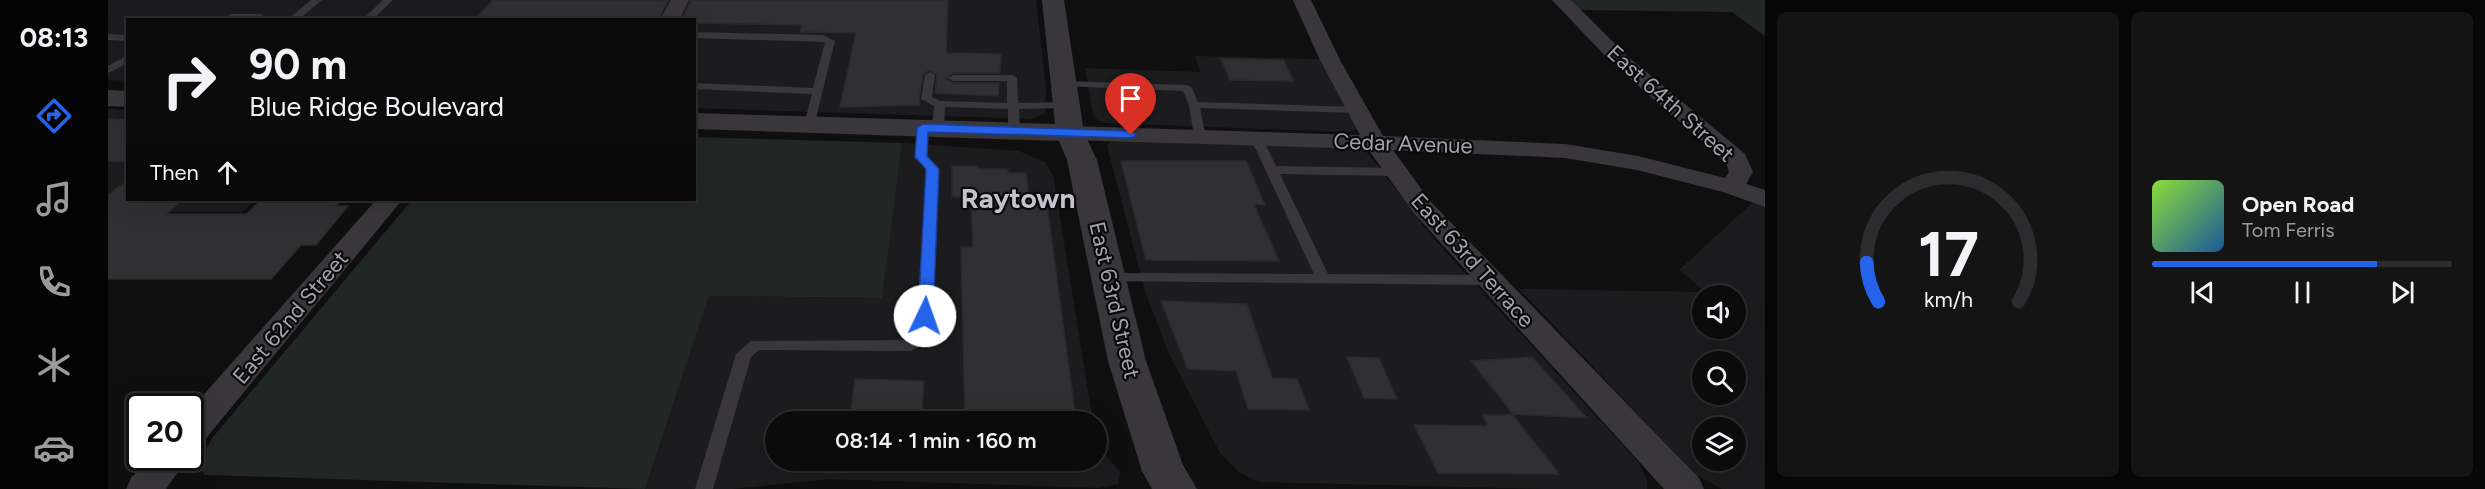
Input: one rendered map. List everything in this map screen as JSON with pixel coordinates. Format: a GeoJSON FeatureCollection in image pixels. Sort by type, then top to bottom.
{"type":"FeatureCollection","features":[{"type":"Feature","properties":{"kind":"street"},"geometry":{"type":"LineString","coordinates":[[670,18],[680,0]]}},
{"type":"Feature","properties":{"kind":"street","name":"East 63rd Street"},"geometry":{"type":"LineString","coordinates":[[1053,0],[1067,107],[1110,278],[1127,360],[1164,471],[1175,489]]}},
{"type":"Feature","properties":{"kind":"street","name":"East 63rd Terrace"},"geometry":{"type":"LineString","coordinates":[[1302,0],[1375,142],[1422,207],[1686,489]]}},
{"type":"Feature","properties":{"kind":"street","name":"East 64th Street"},"geometry":{"type":"LineString","coordinates":[[1561,0],[1619,59],[1737,159],[1741,172],[1732,187],[1765,199]]}},
{"type":"Feature","properties":{"kind":"street"},"geometry":{"type":"LineString","coordinates":[[108,98],[126,99]]}},
{"type":"Feature","properties":{"kind":"street"},"geometry":{"type":"LineString","coordinates":[[696,121],[810,124],[1013,118],[1067,107]]}},
{"type":"Feature","properties":{"kind":"street","name":"Cedar Avenue"},"geometry":{"type":"LineString","coordinates":[[1067,107],[1200,137],[1375,142],[1565,152],[1638,163],[1732,187]]}},
{"type":"Feature","properties":{"kind":"street","name":"East 62nd Street"},"geometry":{"type":"LineString","coordinates":[[204,418],[388,201]]}},
{"type":"Feature","properties":{"kind":"street"},"geometry":{"type":"LineString","coordinates":[[144,489],[160,471]]}},
{"type":"Feature","properties":{"kind":"lane"},"geometry":{"type":"LineString","coordinates":[[294,18],[317,0]]}},
{"type":"Feature","properties":{"kind":"lane"},"geometry":{"type":"LineString","coordinates":[[368,18],[388,0]]}},
{"type":"Feature","properties":{"kind":"lane"},"geometry":{"type":"LineString","coordinates":[[229,18],[260,18]]}},
{"type":"Feature","properties":{"kind":"lane"},"geometry":{"type":"LineString","coordinates":[[696,35],[823,38],[830,41],[810,124]]}},
{"type":"Feature","properties":{"kind":"lane"},"geometry":{"type":"LineString","coordinates":[[108,37],[126,38]]}},
{"type":"Feature","properties":{"kind":"lane"},"geometry":{"type":"LineString","coordinates":[[108,70],[126,59]]}},
{"type":"Feature","properties":{"kind":"lane"},"geometry":{"type":"LineString","coordinates":[[704,489],[744,354],[756,345],[911,346],[924,337],[933,169],[921,157],[934,120],[926,99],[930,75]]}},
{"type":"Feature","properties":{"kind":"lane"},"geometry":{"type":"LineString","coordinates":[[953,78],[1012,78],[1013,118]]}},
{"type":"Feature","properties":{"kind":"lane"},"geometry":{"type":"LineString","coordinates":[[696,86],[818,92]]}},
{"type":"Feature","properties":{"kind":"lane"},"geometry":{"type":"LineString","coordinates":[[1067,107],[1187,88],[1194,105],[1200,137]]}},
{"type":"Feature","properties":{"kind":"lane"},"geometry":{"type":"LineString","coordinates":[[1194,105],[1357,110]]}},
{"type":"Feature","properties":{"kind":"lane"},"geometry":{"type":"LineString","coordinates":[[1257,139],[1323,279]]}},
{"type":"Feature","properties":{"kind":"lane"},"geometry":{"type":"LineString","coordinates":[[1272,170],[1395,172]]}},
{"type":"Feature","properties":{"kind":"lane"},"geometry":{"type":"LineString","coordinates":[[1110,278],[1490,280]]}},
{"type":"Feature","properties":{"kind":"shaded area"},"geometry":{"type":"Polygon","coordinates":[[[108,0],[1036,0],[1046,88],[1045,114],[1030,119],[696,108],[696,18],[126,18],[126,81],[108,80],[108,0]]]}},
{"type":"Feature","properties":{"kind":"shaded area"},"geometry":{"type":"Polygon","coordinates":[[[1571,0],[1765,0],[1765,36],[1732,12],[1580,10],[1571,0]]]}},
{"type":"Feature","properties":{"kind":"shaded area"},"geometry":{"type":"Polygon","coordinates":[[[1195,56],[1319,59],[1356,125],[1356,129],[1349,132],[1106,123],[1093,115],[1085,68],[1200,72],[1195,56]]]}},
{"type":"Feature","properties":{"kind":"shaded area"},"geometry":{"type":"Polygon","coordinates":[[[108,109],[126,110],[126,201],[254,201],[242,212],[136,212],[108,235],[108,109]]]}},
{"type":"Feature","properties":{"kind":"shaded area"},"geometry":{"type":"Polygon","coordinates":[[[696,137],[902,143],[882,298],[709,296],[645,489],[205,475],[202,471],[204,471],[204,453],[213,437],[411,201],[696,201],[696,137]]]}},
{"type":"Feature","properties":{"kind":"shaded area"},"geometry":{"type":"Polygon","coordinates":[[[1110,141],[1351,147],[1366,151],[1433,238],[1638,462],[1647,479],[1647,489],[1259,482],[1239,472],[1220,453],[1168,352],[1145,291],[1107,146],[1110,141]]]}},
{"type":"Feature","properties":{"kind":"shaded area"},"geometry":{"type":"Polygon","coordinates":[[[902,143],[1019,151],[1045,162],[1053,175],[1091,411],[765,411],[765,471],[1107,471],[1107,457],[1120,472],[1118,484],[1099,488],[828,479],[733,489],[645,489],[709,296],[881,298],[902,143]]]}},
{"type":"Feature","properties":{"kind":"shaded area"},"geometry":{"type":"Polygon","coordinates":[[[1753,202],[1765,207],[1765,489],[1722,489],[1692,471],[1746,471],[1746,417],[1692,417],[1692,471],[1519,289],[1692,292],[1692,339],[1746,339],[1746,285],[1697,285],[1679,270],[1753,202]]]}},
{"type":"Feature","properties":{"kind":"building"},"geometry":{"type":"Polygon","coordinates":[[[493,0],[668,0],[659,18],[476,18],[493,0]]]}},
{"type":"Feature","properties":{"kind":"building"},"geometry":{"type":"Polygon","coordinates":[[[691,0],[948,0],[946,53],[1001,54],[1000,73],[953,73],[946,79],[953,83],[999,83],[998,96],[935,93],[937,75],[929,70],[923,75],[920,105],[840,107],[856,33],[800,32],[802,25],[696,23],[696,18],[683,18],[691,0]]]}},
{"type":"Feature","properties":{"kind":"building"},"geometry":{"type":"Polygon","coordinates":[[[1221,59],[1283,60],[1294,81],[1230,80],[1221,59]]]}},
{"type":"Feature","properties":{"kind":"building"},"geometry":{"type":"Polygon","coordinates":[[[108,119],[126,120],[126,162],[108,161],[108,119]]]}},
{"type":"Feature","properties":{"kind":"building"},"geometry":{"type":"Polygon","coordinates":[[[1121,161],[1246,161],[1265,205],[1254,204],[1279,261],[1146,260],[1121,161]]]}},
{"type":"Feature","properties":{"kind":"building"},"geometry":{"type":"Polygon","coordinates":[[[952,166],[978,166],[978,169],[1008,169],[1008,173],[1026,173],[1029,198],[1046,198],[1075,411],[965,411],[961,247],[973,247],[971,197],[952,197],[952,166]]]}},
{"type":"Feature","properties":{"kind":"building"},"geometry":{"type":"Polygon","coordinates":[[[126,182],[126,201],[182,201],[166,214],[247,214],[260,201],[340,201],[336,206],[348,206],[316,245],[301,245],[271,279],[108,279],[108,195],[126,182]]]}},
{"type":"Feature","properties":{"kind":"building"},"geometry":{"type":"Polygon","coordinates":[[[1161,301],[1247,304],[1272,378],[1297,379],[1309,410],[1248,409],[1236,371],[1188,369],[1161,301]]]}},
{"type":"Feature","properties":{"kind":"building"},"geometry":{"type":"Polygon","coordinates":[[[1347,357],[1379,358],[1397,399],[1364,398],[1347,357]]]}},
{"type":"Feature","properties":{"kind":"building"},"geometry":{"type":"Polygon","coordinates":[[[1532,357],[1587,418],[1513,414],[1471,361],[1532,357]]]}},
{"type":"Feature","properties":{"kind":"building"},"geometry":{"type":"Polygon","coordinates":[[[855,379],[924,381],[922,411],[851,411],[855,379]]]}},
{"type":"Feature","properties":{"kind":"building"},"geometry":{"type":"Polygon","coordinates":[[[1482,415],[1513,415],[1559,474],[1438,473],[1414,425],[1488,426],[1482,415]]]}},
{"type":"Feature","properties":{"kind":"district","name":"Raytown"},"geometry":{"type":"Point","coordinates":[1018,198]}},
{"type":"Feature","properties":{"kind":"route"},"geometry":{"type":"LineString","coordinates":[[925,316],[933,169],[921,157],[923,128],[1131,135]]}}]}
